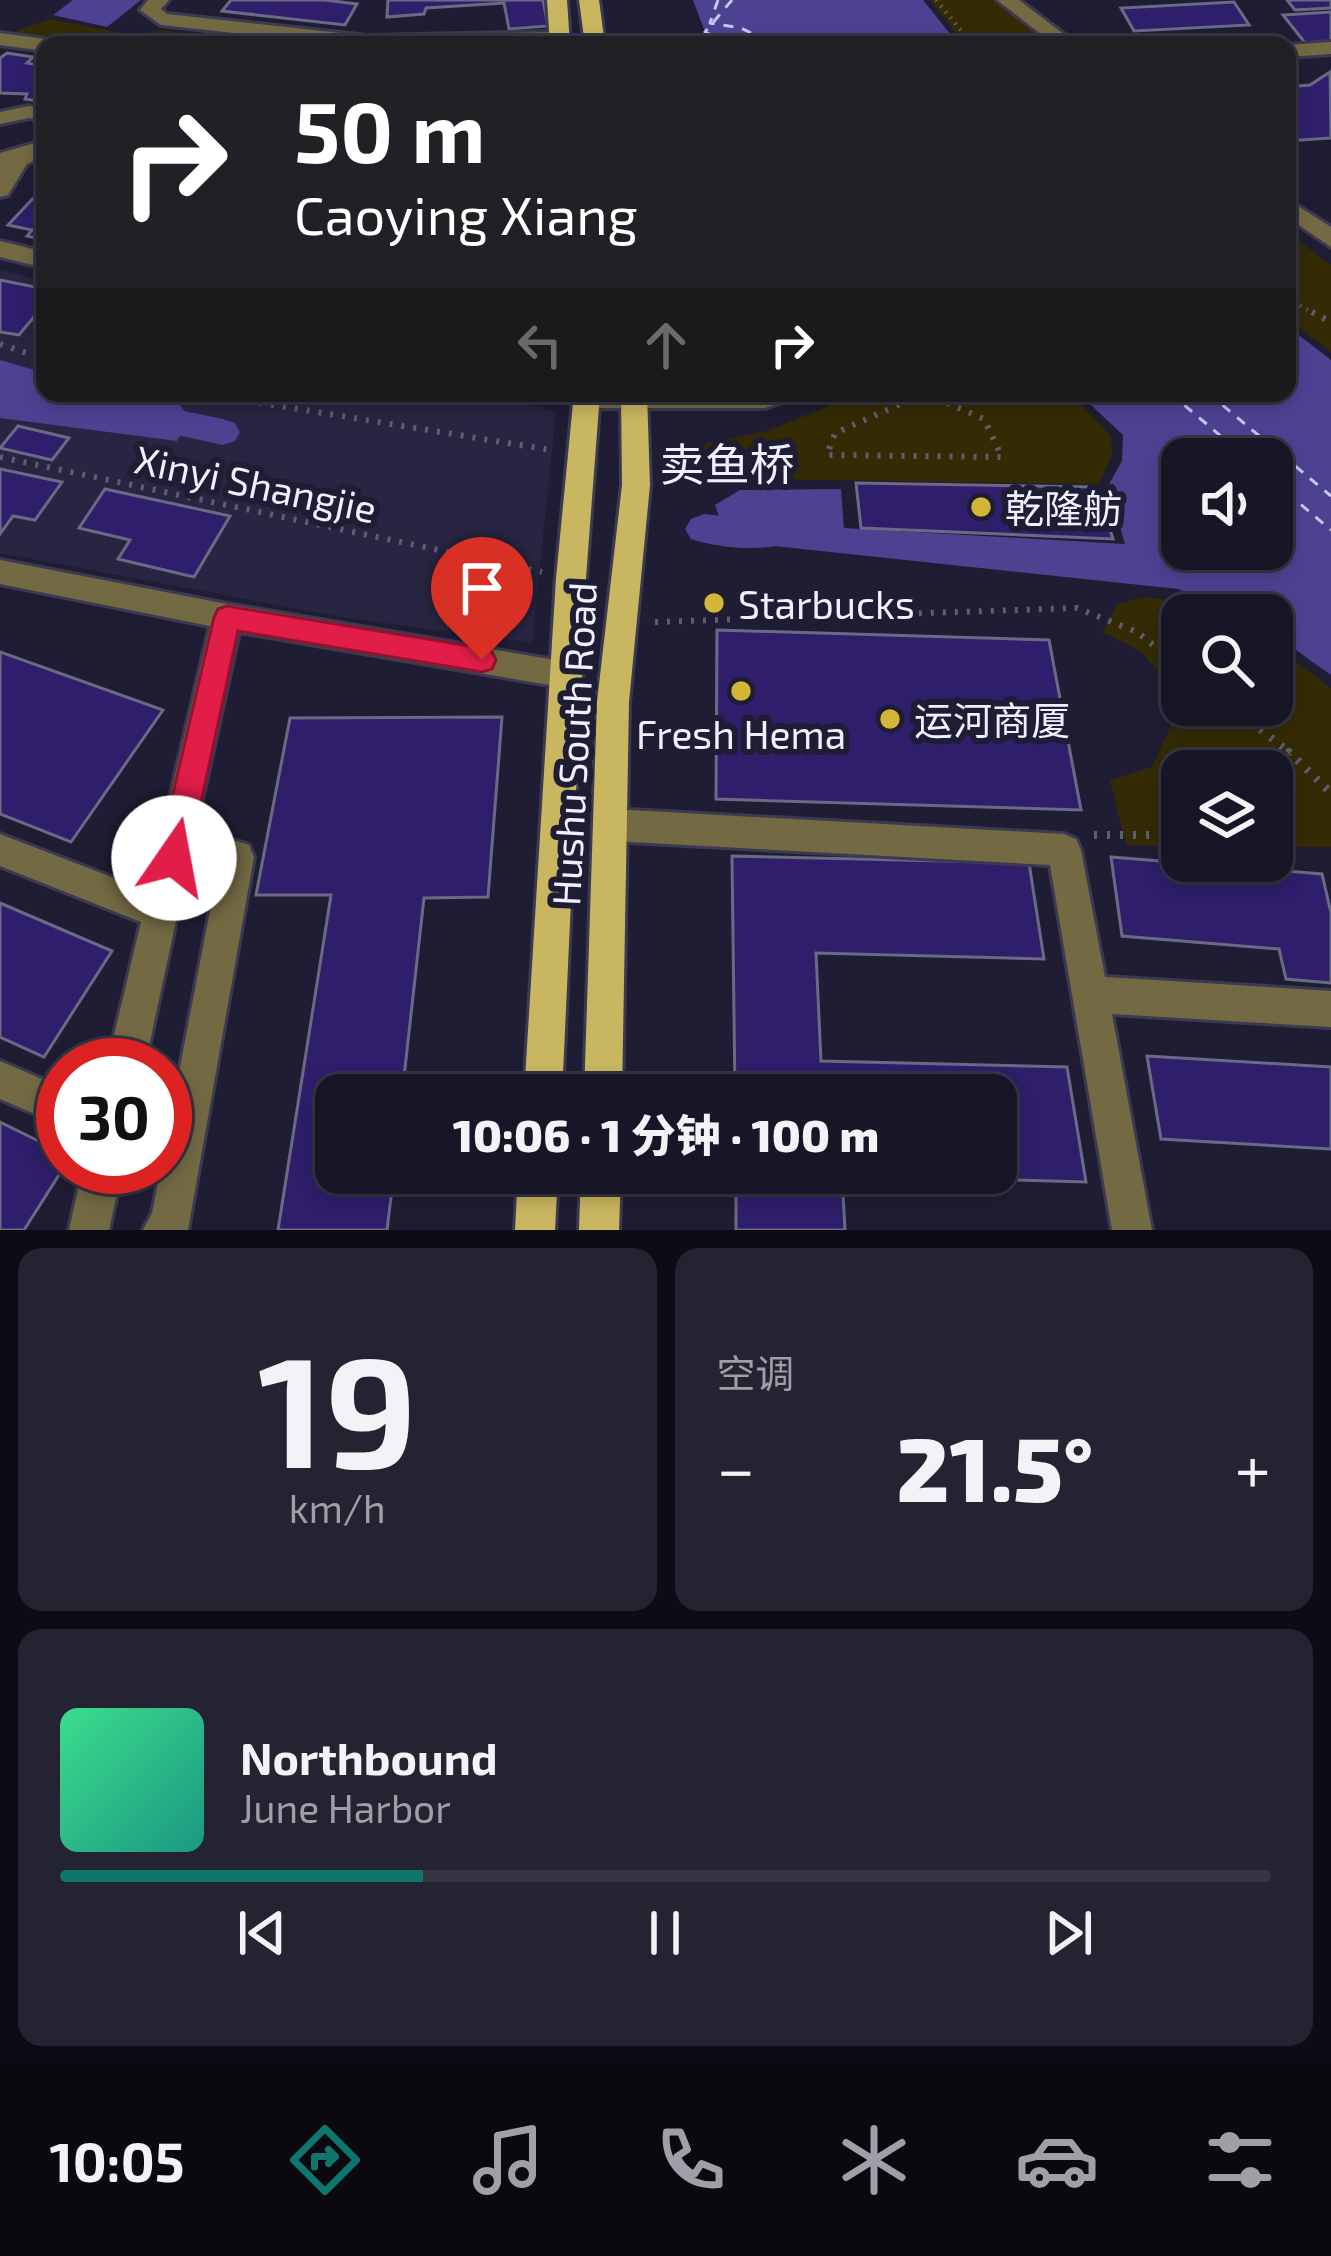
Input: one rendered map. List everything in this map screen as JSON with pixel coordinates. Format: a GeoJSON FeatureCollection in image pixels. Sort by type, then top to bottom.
{"type":"FeatureCollection","features":[{"type":"Feature","properties":{"kind":"main road"},"geometry":{"type":"LineString","coordinates":[[557,0],[560,36]]}},
{"type":"Feature","properties":{"kind":"main road"},"geometry":{"type":"LineString","coordinates":[[590,0],[594,36]]}},
{"type":"Feature","properties":{"kind":"main road","name":"Hushu South Road"},"geometry":{"type":"LineString","coordinates":[[544,1074],[581,402]]}},
{"type":"Feature","properties":{"kind":"main road","name":"Hushu South Road"},"geometry":{"type":"LineString","coordinates":[[604,1074],[614,702],[636,485],[634,402]]}},
{"type":"Feature","properties":{"kind":"main road"},"geometry":{"type":"LineString","coordinates":[[535,1230],[537,1194]]}},
{"type":"Feature","properties":{"kind":"main road"},"geometry":{"type":"LineString","coordinates":[[599,1230],[600,1194]]}},
{"type":"Feature","properties":{"kind":"street"},"geometry":{"type":"LineString","coordinates":[[159,0],[150,10],[161,19],[314,36]]}},
{"type":"Feature","properties":{"kind":"street"},"geometry":{"type":"LineString","coordinates":[[1007,0],[1056,36]]}},
{"type":"Feature","properties":{"kind":"street"},"geometry":{"type":"LineString","coordinates":[[0,39],[36,45]]}},
{"type":"Feature","properties":{"kind":"street"},"geometry":{"type":"LineString","coordinates":[[1296,50],[1331,48]]}},
{"type":"Feature","properties":{"kind":"street"},"geometry":{"type":"LineString","coordinates":[[1,117],[36,114]]}},
{"type":"Feature","properties":{"kind":"street"},"geometry":{"type":"LineString","coordinates":[[0,190],[10,159]]}},
{"type":"Feature","properties":{"kind":"street"},"geometry":{"type":"LineString","coordinates":[[1296,213],[1331,239]]}},
{"type":"Feature","properties":{"kind":"street"},"geometry":{"type":"LineString","coordinates":[[0,249],[36,258]]}},
{"type":"Feature","properties":{"kind":"street"},"geometry":{"type":"LineString","coordinates":[[0,572],[227,617],[567,675]]}},
{"type":"Feature","properties":{"kind":"street"},"geometry":{"type":"LineString","coordinates":[[133,1038],[227,617]]}},
{"type":"Feature","properties":{"kind":"street"},"geometry":{"type":"LineString","coordinates":[[612,825],[1064,850],[1132,1230]]}},
{"type":"Feature","properties":{"kind":"street"},"geometry":{"type":"LineString","coordinates":[[0,850],[161,913]]}},
{"type":"Feature","properties":{"kind":"street"},"geometry":{"type":"LineString","coordinates":[[163,1230],[170,1226],[237,857],[174,858]]}},
{"type":"Feature","properties":{"kind":"street"},"geometry":{"type":"LineString","coordinates":[[1090,994],[1331,1009]]}},
{"type":"Feature","properties":{"kind":"street"},"geometry":{"type":"LineString","coordinates":[[0,1080],[36,1095]]}},
{"type":"Feature","properties":{"kind":"street"},"geometry":{"type":"LineString","coordinates":[[89,1230],[98,1194]]}},
{"type":"Feature","properties":{"kind":"path"},"geometry":{"type":"LineString","coordinates":[[936,0],[966,36]]}},
{"type":"Feature","properties":{"kind":"path"},"geometry":{"type":"LineString","coordinates":[[1296,303],[1331,322]]}},
{"type":"Feature","properties":{"kind":"path"},"geometry":{"type":"LineString","coordinates":[[0,344],[36,355]]}},
{"type":"Feature","properties":{"kind":"path","name":"Xinyi Shangjie"},"geometry":{"type":"LineString","coordinates":[[256,402],[581,454]]}},
{"type":"Feature","properties":{"kind":"path"},"geometry":{"type":"LineString","coordinates":[[906,402],[835,433],[827,455],[1002,457],[994,426],[975,410],[952,402]]}},
{"type":"Feature","properties":{"kind":"path","name":"Xinyi Shangjie"},"geometry":{"type":"LineString","coordinates":[[0,457],[571,578]]}},
{"type":"Feature","properties":{"kind":"path"},"geometry":{"type":"LineString","coordinates":[[621,623],[1077,608],[1137,632],[1161,651]]}},
{"type":"Feature","properties":{"kind":"path"},"geometry":{"type":"LineString","coordinates":[[1255,726],[1285,750]]}},
{"type":"Feature","properties":{"kind":"path"},"geometry":{"type":"LineString","coordinates":[[1293,757],[1331,793]]}},
{"type":"Feature","properties":{"kind":"path"},"geometry":{"type":"LineString","coordinates":[[1064,850],[1098,833],[1161,834]]}},
{"type":"Feature","properties":{"kind":"shaded area"},"geometry":{"type":"Polygon","coordinates":[[[73,0],[141,0],[107,27],[53,15],[73,0]]]}},
{"type":"Feature","properties":{"kind":"shaded area"},"geometry":{"type":"Polygon","coordinates":[[[693,0],[923,0],[952,36],[707,36],[693,0]]]}},
{"type":"Feature","properties":{"kind":"shaded area"},"geometry":{"type":"Polygon","coordinates":[[[930,0],[996,0],[1042,36],[958,36],[930,0]]]}},
{"type":"Feature","properties":{"kind":"shaded area"},"geometry":{"type":"Polygon","coordinates":[[[49,19],[133,35],[163,30],[209,36],[40,36],[11,33],[49,19]]]}},
{"type":"Feature","properties":{"kind":"shaded area"},"geometry":{"type":"Polygon","coordinates":[[[1296,239],[1331,265],[1331,352],[1296,325],[1296,239]]]}},
{"type":"Feature","properties":{"kind":"shaded area"},"geometry":{"type":"Polygon","coordinates":[[[0,270],[36,279],[36,402],[517,402],[556,412],[532,643],[341,617],[0,553],[0,270]]]}},
{"type":"Feature","properties":{"kind":"shaded area"},"geometry":{"type":"Polygon","coordinates":[[[1296,333],[1331,360],[1331,675],[1293,648],[1293,594],[1190,594],[1178,589],[728,541],[715,505],[740,490],[841,489],[844,528],[1125,544],[1108,486],[1122,461],[1123,435],[1088,402],[1296,402],[1296,333]]]}},
{"type":"Feature","properties":{"kind":"shaded area"},"geometry":{"type":"Polygon","coordinates":[[[0,360],[36,370],[36,402],[177,402],[191,418],[177,441],[0,418],[0,360]]]}},
{"type":"Feature","properties":{"kind":"shaded area"},"geometry":{"type":"Polygon","coordinates":[[[839,402],[1079,402],[1111,436],[1112,455],[1099,484],[702,478],[704,444],[767,431],[839,402]]]}},
{"type":"Feature","properties":{"kind":"shaded area"},"geometry":{"type":"Polygon","coordinates":[[[1146,597],[1161,599],[1161,674],[1139,650],[1102,632],[1117,604],[1146,597]]]}},
{"type":"Feature","properties":{"kind":"shaded area"},"geometry":{"type":"Polygon","coordinates":[[[1293,660],[1331,688],[1331,847],[1293,847],[1293,750],[1161,750],[1161,846],[1126,845],[1110,781],[1152,767],[1171,726],[1293,726],[1293,660]]]}},
{"type":"Feature","properties":{"kind":"building"},"geometry":{"type":"Polygon","coordinates":[[[231,0],[357,4],[345,25],[222,11],[231,0]]]}},
{"type":"Feature","properties":{"kind":"building"},"geometry":{"type":"Polygon","coordinates":[[[388,0],[543,0],[548,26],[509,29],[504,3],[426,8],[424,14],[387,17],[388,0]]]}},
{"type":"Feature","properties":{"kind":"building"},"geometry":{"type":"Polygon","coordinates":[[[1287,0],[1331,0],[1331,8],[1295,10],[1287,0]]]}},
{"type":"Feature","properties":{"kind":"building"},"geometry":{"type":"Polygon","coordinates":[[[1234,2],[1249,25],[1134,31],[1121,8],[1234,2]]]}},
{"type":"Feature","properties":{"kind":"building"},"geometry":{"type":"Polygon","coordinates":[[[1331,12],[1331,42],[1306,44],[1283,15],[1331,12]]]}},
{"type":"Feature","properties":{"kind":"building"},"geometry":{"type":"Polygon","coordinates":[[[7,53],[33,57],[27,63],[36,64],[36,101],[25,99],[27,94],[0,93],[0,58],[7,53]]]}},
{"type":"Feature","properties":{"kind":"building"},"geometry":{"type":"Polygon","coordinates":[[[1330,72],[1331,138],[1296,140],[1296,86],[1310,85],[1330,72]]]}},
{"type":"Feature","properties":{"kind":"building"},"geometry":{"type":"Polygon","coordinates":[[[36,195],[36,238],[27,236],[32,230],[8,225],[36,195]]]}},
{"type":"Feature","properties":{"kind":"building"},"geometry":{"type":"Polygon","coordinates":[[[0,280],[36,287],[36,314],[19,335],[0,332],[0,280]]]}},
{"type":"Feature","properties":{"kind":"building"},"geometry":{"type":"Polygon","coordinates":[[[18,426],[69,438],[52,460],[0,448],[18,426]]]}},
{"type":"Feature","properties":{"kind":"building"},"geometry":{"type":"Polygon","coordinates":[[[0,469],[62,482],[35,520],[13,516],[0,534],[0,469]]]}},
{"type":"Feature","properties":{"kind":"building","name":"乾隆舫"},"geometry":{"type":"Polygon","coordinates":[[[856,483],[1096,487],[1113,539],[861,528],[856,483]]]}},
{"type":"Feature","properties":{"kind":"building"},"geometry":{"type":"Polygon","coordinates":[[[105,489],[230,516],[194,577],[118,559],[130,540],[79,528],[105,489]]]}},
{"type":"Feature","properties":{"kind":"building","name":"运河商厦"},"geometry":{"type":"Polygon","coordinates":[[[717,630],[1049,640],[1081,810],[716,799],[717,630]]]}},
{"type":"Feature","properties":{"kind":"building"},"geometry":{"type":"Polygon","coordinates":[[[0,652],[163,710],[71,842],[0,814],[0,652]]]}},
{"type":"Feature","properties":{"kind":"building"},"geometry":{"type":"Polygon","coordinates":[[[502,717],[488,897],[424,898],[404,1074],[315,1074],[315,1194],[391,1194],[387,1230],[278,1230],[331,895],[256,895],[290,718],[502,717]]]}},
{"type":"Feature","properties":{"kind":"building"},"geometry":{"type":"Polygon","coordinates":[[[732,856],[1029,863],[1044,959],[816,953],[821,1061],[1067,1067],[1086,1182],[1017,1180],[1017,1074],[735,1074],[732,856]]]}},
{"type":"Feature","properties":{"kind":"building"},"geometry":{"type":"Polygon","coordinates":[[[1111,857],[1161,861],[1161,882],[1293,882],[1293,872],[1322,874],[1331,913],[1331,983],[1286,979],[1279,949],[1122,936],[1111,857]]]}},
{"type":"Feature","properties":{"kind":"building"},"geometry":{"type":"Polygon","coordinates":[[[0,903],[112,951],[56,1038],[36,1038],[36,1053],[0,1037],[0,903]]]}},
{"type":"Feature","properties":{"kind":"building"},"geometry":{"type":"Polygon","coordinates":[[[1147,1056],[1331,1067],[1331,1149],[1161,1139],[1147,1056]]]}},
{"type":"Feature","properties":{"kind":"building"},"geometry":{"type":"Polygon","coordinates":[[[0,1122],[36,1140],[36,1194],[47,1194],[24,1230],[0,1230],[0,1122]]]}},
{"type":"Feature","properties":{"kind":"building"},"geometry":{"type":"Polygon","coordinates":[[[736,1194],[843,1194],[845,1230],[736,1230],[736,1194]]]}},
{"type":"Feature","properties":{"kind":"waterway"},"geometry":{"type":"LineString","coordinates":[[135,414],[223,432]]}},
{"type":"Feature","properties":{"kind":"waterway"},"geometry":{"type":"LineString","coordinates":[[704,529],[776,533]]}},
{"type":"Feature","properties":{"kind":"ferry route"},"geometry":{"type":"LineString","coordinates":[[712,23],[718,0]]}},
{"type":"Feature","properties":{"kind":"ferry route"},"geometry":{"type":"LineString","coordinates":[[712,23],[732,0]]}},
{"type":"Feature","properties":{"kind":"ferry route"},"geometry":{"type":"LineString","coordinates":[[712,23],[757,36]]}},
{"type":"Feature","properties":{"kind":"ferry route"},"geometry":{"type":"LineString","coordinates":[[712,23],[705,32],[713,36]]}},
{"type":"Feature","properties":{"kind":"ferry route"},"geometry":{"type":"LineString","coordinates":[[1181,402],[1223,438]]}},
{"type":"Feature","properties":{"kind":"ferry route"},"geometry":{"type":"LineString","coordinates":[[1219,402],[1331,496]]}},
{"type":"Feature","properties":{"kind":"ferry route"},"geometry":{"type":"LineString","coordinates":[[1293,498],[1331,530]]}},
{"type":"Feature","properties":{"kind":"place","name":"乾隆舫"},"geometry":{"type":"Point","coordinates":[981,507]}},
{"type":"Feature","properties":{"kind":"place","name":"Starbucks"},"geometry":{"type":"Point","coordinates":[714,603]}},
{"type":"Feature","properties":{"kind":"place","name":"Fresh Hema"},"geometry":{"type":"Point","coordinates":[741,691]}},
{"type":"Feature","properties":{"kind":"place","name":"运河商厦"},"geometry":{"type":"Point","coordinates":[890,719]}},
{"type":"Feature","properties":{"kind":"district","name":"卖鱼桥"},"geometry":{"type":"Point","coordinates":[727,463]}},
{"type":"Feature","properties":{"kind":"route"},"geometry":{"type":"LineString","coordinates":[[174,858],[227,617],[482,660]]}}]}
